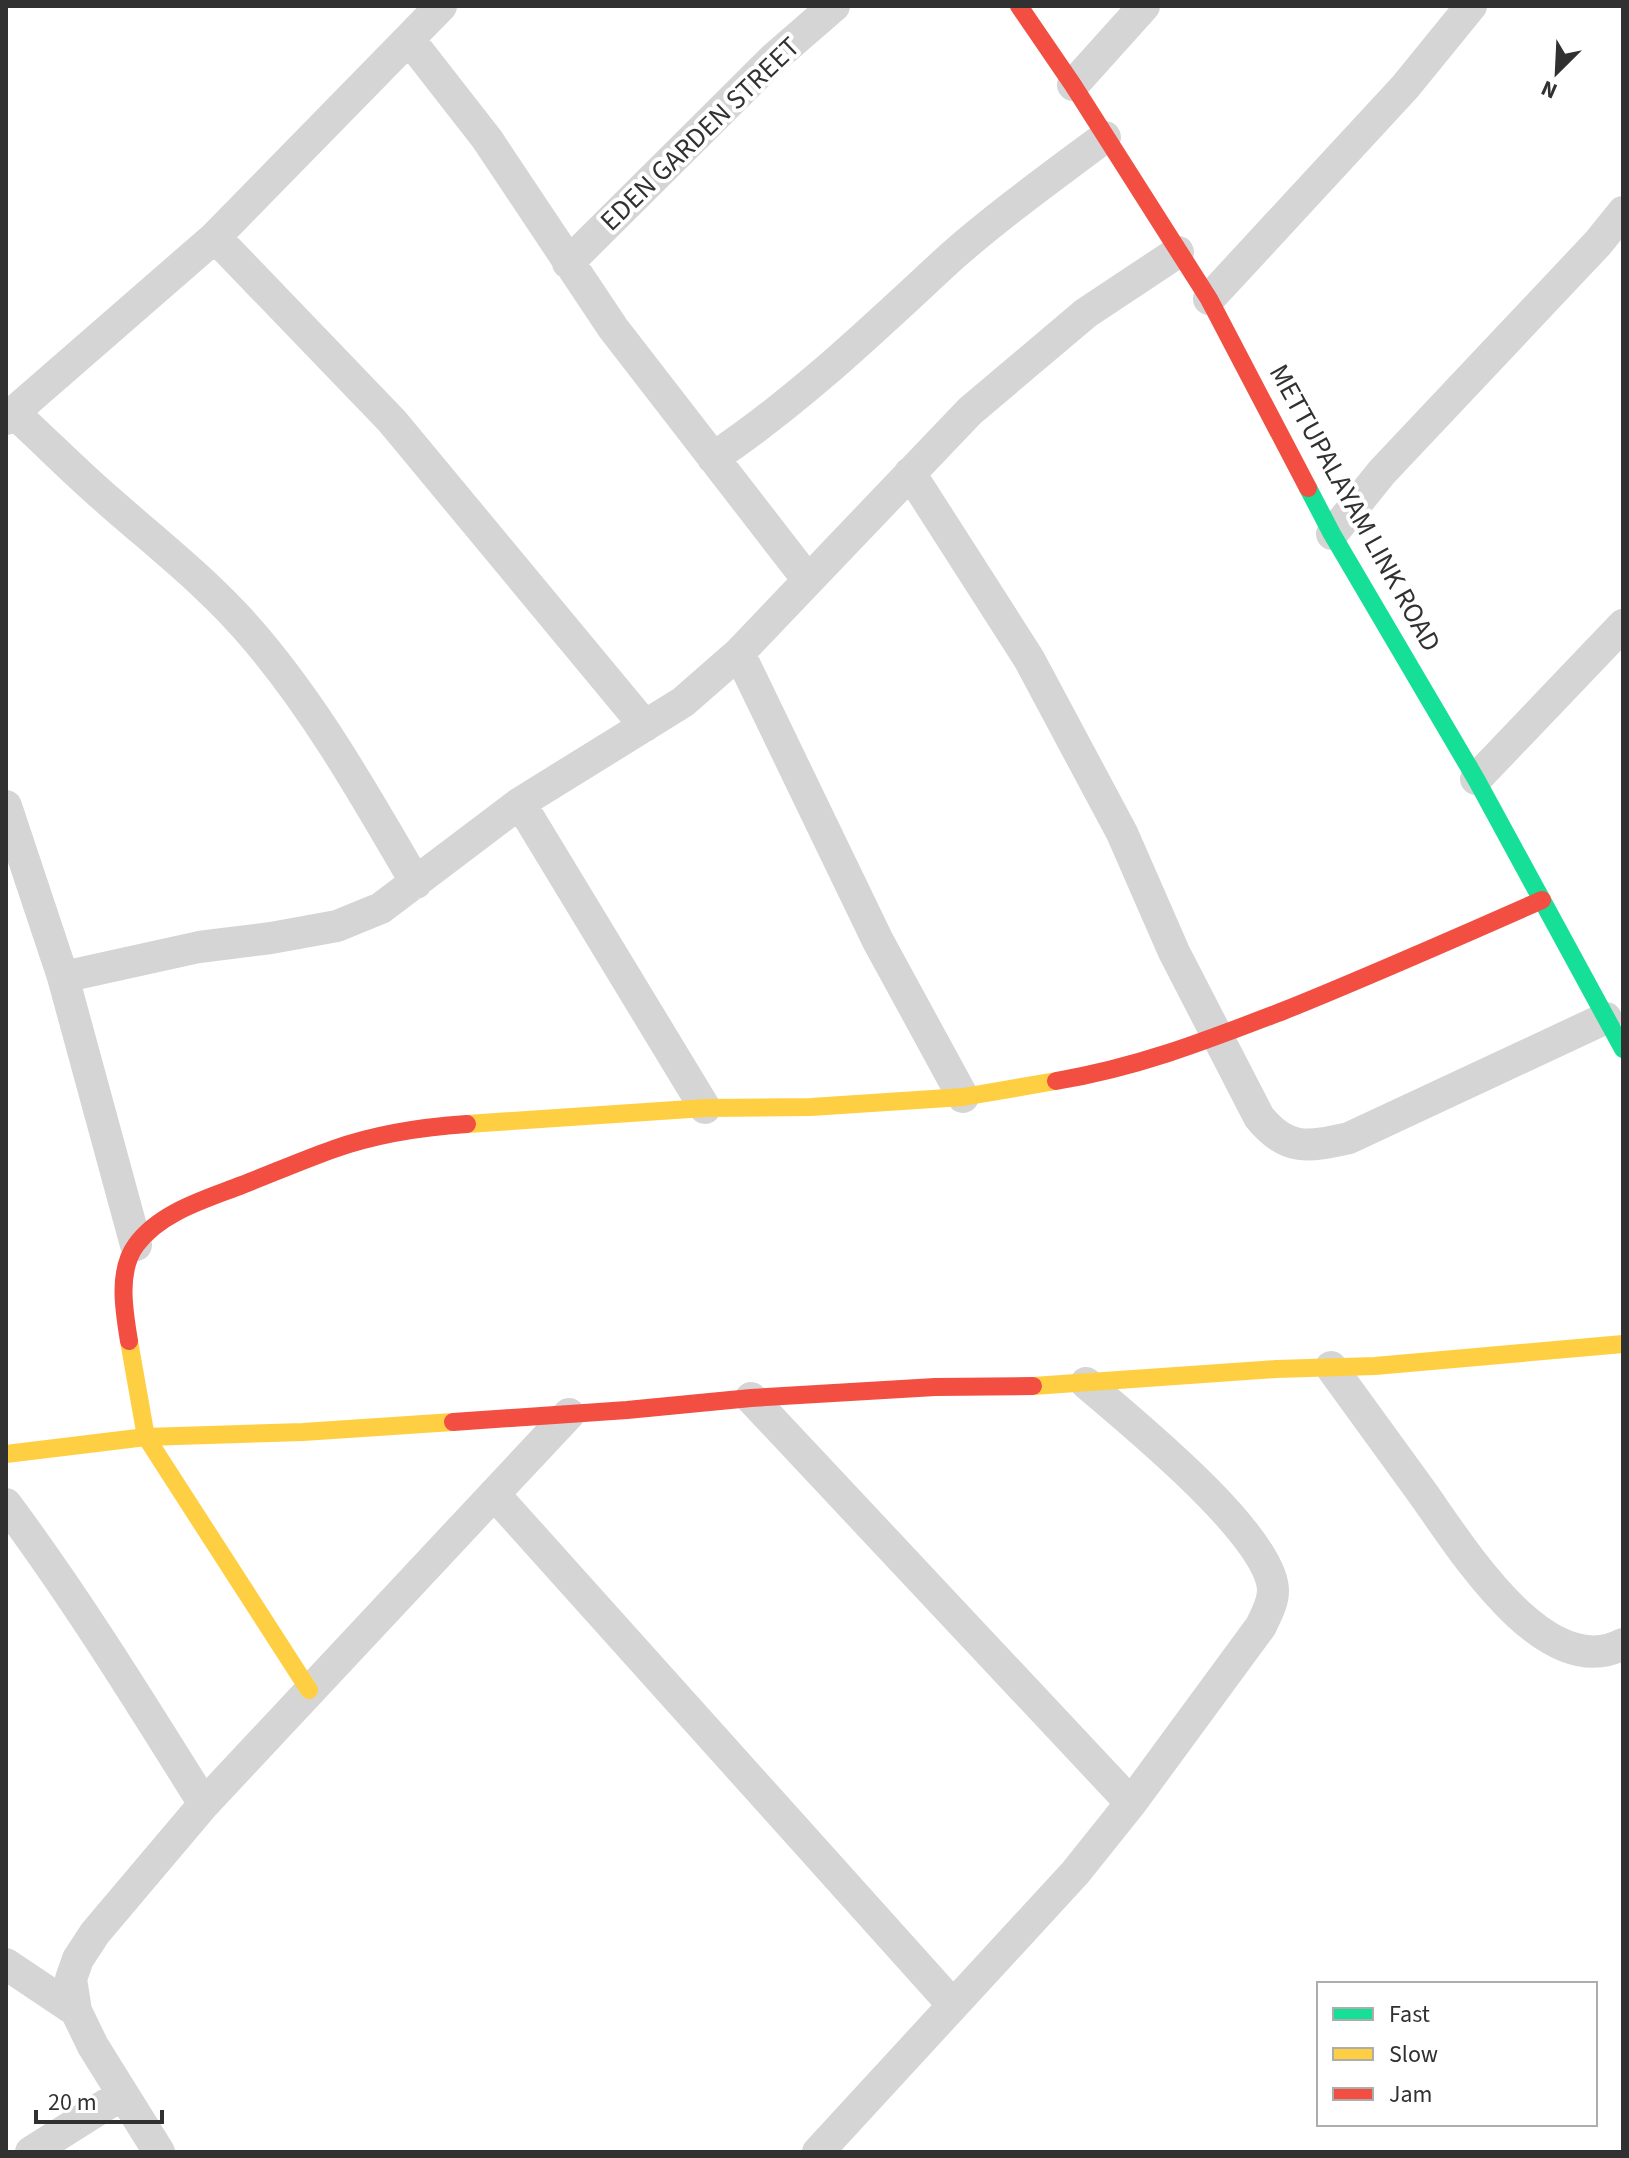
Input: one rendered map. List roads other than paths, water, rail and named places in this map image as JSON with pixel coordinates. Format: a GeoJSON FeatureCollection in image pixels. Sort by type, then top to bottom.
{"type":"FeatureCollection","features":[{"type":"Feature","properties":{"kind":"street"},"geometry":{"type":"LineString","coordinates":[[416,883],[331,739],[256,639],[169,552],[10,415],[215,237],[441,6]]}},
{"type":"Feature","properties":{"kind":"street","name":"EDEN GARDEN STREET"},"geometry":{"type":"LineString","coordinates":[[568,263],[774,58],[834,6]]}},
{"type":"Feature","properties":{"kind":"street","name":"METTUPALAYAM LINK ROAD"},"geometry":{"type":"LineString","coordinates":[[1019,6],[1209,299],[1332,534],[1476,779],[1623,1049]]}},
{"type":"Feature","properties":{"kind":"street"},"geometry":{"type":"LineString","coordinates":[[1073,85],[1144,6]]}},
{"type":"Feature","properties":{"kind":"street"},"geometry":{"type":"LineString","coordinates":[[1209,299],[1405,87],[1471,6]]}},
{"type":"Feature","properties":{"kind":"street"},"geometry":{"type":"LineString","coordinates":[[409,39],[487,139],[613,328],[808,580]]}},
{"type":"Feature","properties":{"kind":"street"},"geometry":{"type":"LineString","coordinates":[[713,458],[796,398],[963,247],[1105,137]]}},
{"type":"Feature","properties":{"kind":"street"},"geometry":{"type":"LineString","coordinates":[[1332,534],[1382,472],[1598,243],[1623,212]]}},
{"type":"Feature","properties":{"kind":"street"},"geometry":{"type":"LineString","coordinates":[[215,237],[392,421],[645,726]]}},
{"type":"Feature","properties":{"kind":"street"},"geometry":{"type":"LineString","coordinates":[[63,977],[199,947],[337,926],[381,908],[520,803],[683,702],[739,653],[970,411],[1086,313],[1178,252]]}},
{"type":"Feature","properties":{"kind":"street"},"geometry":{"type":"LineString","coordinates":[[910,473],[1029,659],[1122,833],[1174,952],[1259,1117],[1274,1135],[1293,1143],[1315,1145],[1349,1138],[1606,1018]]}},
{"type":"Feature","properties":{"kind":"street"},"geometry":{"type":"LineString","coordinates":[[1476,779],[1523,727],[1619,640]]}},
{"type":"Feature","properties":{"kind":"street"},"geometry":{"type":"LineString","coordinates":[[739,653],[878,941],[963,1097]]}},
{"type":"Feature","properties":{"kind":"street"},"geometry":{"type":"LineString","coordinates":[[520,803],[705,1108]]}},
{"type":"Feature","properties":{"kind":"street"},"geometry":{"type":"LineString","coordinates":[[6,806],[63,977],[136,1245]]}},
{"type":"Feature","properties":{"kind":"street"},"geometry":{"type":"LineString","coordinates":[[309,1690],[146,1437],[125,1317],[125,1268],[136,1245],[156,1226],[184,1208],[336,1148],[387,1135],[458,1125],[705,1108],[811,1107],[963,1097],[1087,1076],[1154,1060],[1219,1036],[1352,983],[1542,900]]}},
{"type":"Feature","properties":{"kind":"street"},"geometry":{"type":"LineString","coordinates":[[6,1454],[146,1437],[303,1432],[751,1398],[1086,1383],[1461,1359],[1623,1344]]}},
{"type":"Feature","properties":{"kind":"street"},"geometry":{"type":"LineString","coordinates":[[1331,1367],[1493,1589],[1535,1628],[1566,1647],[1595,1652],[1623,1644]]}},
{"type":"Feature","properties":{"kind":"street"},"geometry":{"type":"LineString","coordinates":[[818,2152],[1075,1873],[1131,1803],[1261,1626],[1273,1590],[1267,1568],[1252,1540],[1224,1508],[1086,1383]]}},
{"type":"Feature","properties":{"kind":"street"},"geometry":{"type":"LineString","coordinates":[[751,1398],[1131,1803]]}},
{"type":"Feature","properties":{"kind":"street"},"geometry":{"type":"LineString","coordinates":[[159,2152],[93,2046],[76,2011],[71,1979],[78,1959],[95,1933],[204,1804],[569,1414]]}},
{"type":"Feature","properties":{"kind":"street"},"geometry":{"type":"LineString","coordinates":[[494,1494],[953,2005]]}},
{"type":"Feature","properties":{"kind":"street"},"geometry":{"type":"LineString","coordinates":[[6,1504],[69,1590],[204,1804]]}},
{"type":"Feature","properties":{"kind":"street"},"geometry":{"type":"LineString","coordinates":[[6,1964],[76,2011]]}},
{"type":"Feature","properties":{"kind":"street"},"geometry":{"type":"LineString","coordinates":[[31,2152],[123,2094]]}}]}
